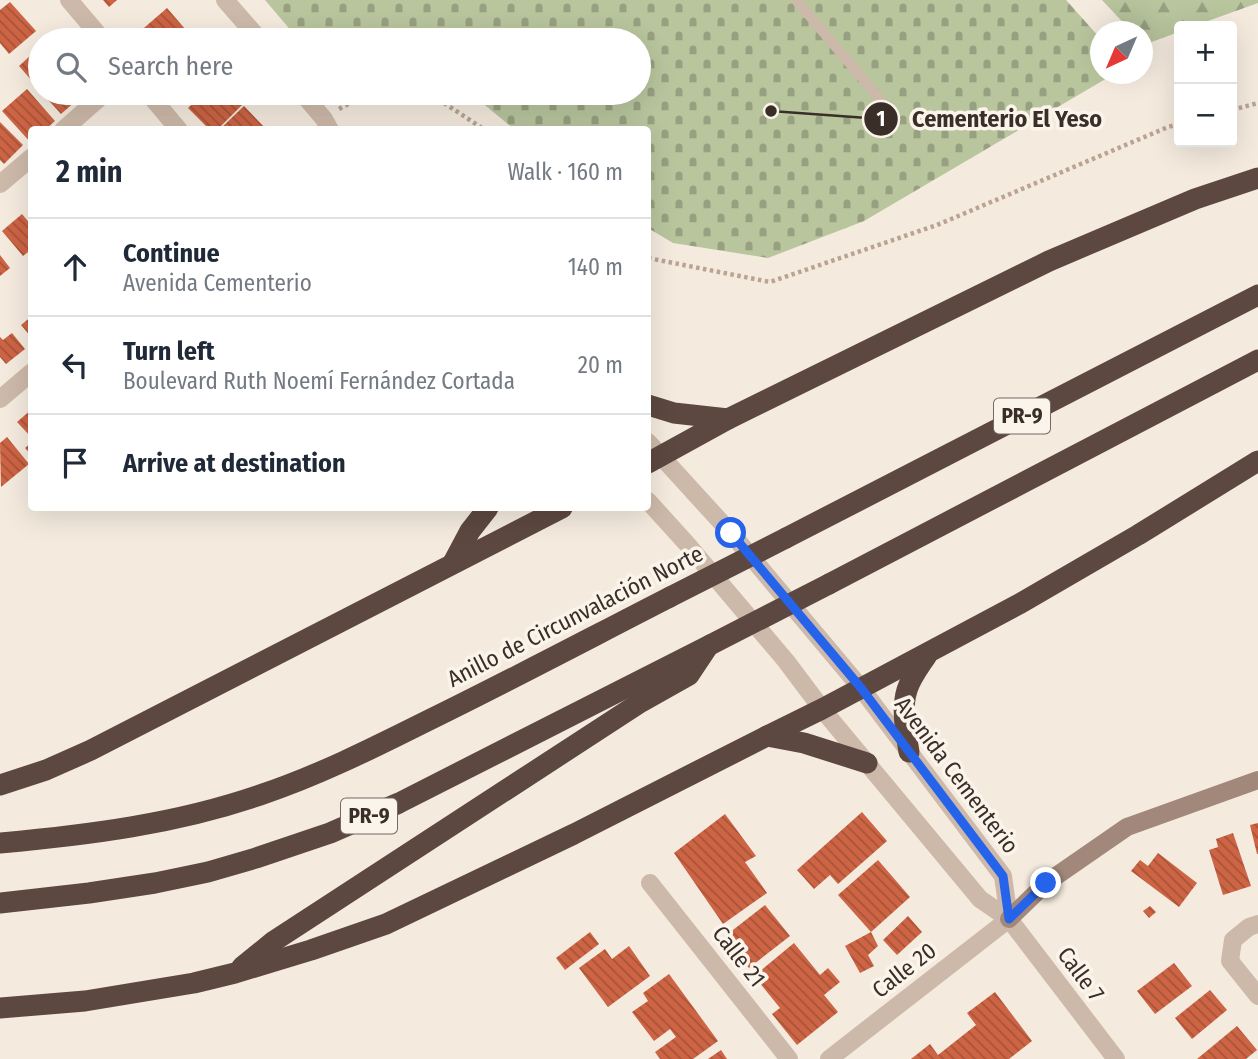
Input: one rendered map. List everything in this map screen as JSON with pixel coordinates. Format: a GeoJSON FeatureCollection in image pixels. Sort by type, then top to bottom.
{"type":"FeatureCollection","features":[{"type":"Feature","properties":{"kind":"highway"},"geometry":{"type":"LineString","coordinates":[[651,454],[728,419],[1049,261],[1195,199],[1258,178]]}},
{"type":"Feature","properties":{"kind":"highway","name":"Anillo de Circunvalación Norte"},"geometry":{"type":"LineString","coordinates":[[0,843],[113,831],[174,819],[258,796],[336,766],[487,692],[1258,295]]}},
{"type":"Feature","properties":{"kind":"highway","name":"PR-9"},"geometry":{"type":"LineString","coordinates":[[0,903],[89,893],[208,872],[330,833],[399,803],[710,645],[1258,360]]}},
{"type":"Feature","properties":{"kind":"highway"},"geometry":{"type":"LineString","coordinates":[[651,406],[674,413],[728,419]]}},
{"type":"Feature","properties":{"kind":"highway"},"geometry":{"type":"LineString","coordinates":[[0,1008],[85,1001],[194,983],[311,950],[386,924],[574,834],[822,709],[1033,596],[1258,461]]}},
{"type":"Feature","properties":{"kind":"highway"},"geometry":{"type":"LineString","coordinates":[[453,563],[470,531],[486,511]]}},
{"type":"Feature","properties":{"kind":"highway"},"geometry":{"type":"LineString","coordinates":[[0,785],[46,770],[91,750],[556,511]]}},
{"type":"Feature","properties":{"kind":"highway"},"geometry":{"type":"LineString","coordinates":[[235,973],[274,941],[629,710],[689,675],[710,645]]}},
{"type":"Feature","properties":{"kind":"highway"},"geometry":{"type":"LineString","coordinates":[[909,752],[905,720],[907,691],[913,676],[930,651]]}},
{"type":"Feature","properties":{"kind":"highway"},"geometry":{"type":"LineString","coordinates":[[767,736],[804,743],[867,763]]}},
{"type":"Feature","properties":{"kind":"street"},"geometry":{"type":"LineString","coordinates":[[69,0],[93,28]]}},
{"type":"Feature","properties":{"kind":"street"},"geometry":{"type":"LineString","coordinates":[[225,0],[250,28]]}},
{"type":"Feature","properties":{"kind":"street"},"geometry":{"type":"LineString","coordinates":[[68,126],[91,105]]}},
{"type":"Feature","properties":{"kind":"street"},"geometry":{"type":"LineString","coordinates":[[158,105],[176,126]]}},
{"type":"Feature","properties":{"kind":"street"},"geometry":{"type":"LineString","coordinates":[[310,105],[324,126]]}},
{"type":"Feature","properties":{"kind":"street"},"geometry":{"type":"LineString","coordinates":[[0,184],[28,160]]}},
{"type":"Feature","properties":{"kind":"street"},"geometry":{"type":"LineString","coordinates":[[0,399],[28,375]]}},
{"type":"Feature","properties":{"kind":"street","name":"Avenida Cementerio"},"geometry":{"type":"LineString","coordinates":[[651,454],[731,533],[861,688],[1003,876],[1009,919]]}},
{"type":"Feature","properties":{"kind":"street"},"geometry":{"type":"LineString","coordinates":[[651,504],[786,661],[822,709],[980,900],[1009,919],[1046,883],[1127,827],[1258,780]]}},
{"type":"Feature","properties":{"kind":"street","name":"Calle 21"},"geometry":{"type":"LineString","coordinates":[[650,883],[789,1059]]}},
{"type":"Feature","properties":{"kind":"street","name":"Calle 20"},"geometry":{"type":"LineString","coordinates":[[829,1059],[1009,919]]}},
{"type":"Feature","properties":{"kind":"street","name":"Calle 7"},"geometry":{"type":"LineString","coordinates":[[1009,919],[1115,1059]]}},
{"type":"Feature","properties":{"kind":"street"},"geometry":{"type":"LineString","coordinates":[[1258,925],[1249,927],[1233,940],[1230,961],[1258,996]]}},
{"type":"Feature","properties":{"kind":"lane"},"geometry":{"type":"LineString","coordinates":[[796,0],[890,111]]}},
{"type":"Feature","properties":{"kind":"path"},"geometry":{"type":"LineString","coordinates":[[1237,109],[1258,103]]}},
{"type":"Feature","properties":{"kind":"path"},"geometry":{"type":"LineString","coordinates":[[326,126],[353,105]]}},
{"type":"Feature","properties":{"kind":"path"},"geometry":{"type":"LineString","coordinates":[[447,105],[479,126]]}},
{"type":"Feature","properties":{"kind":"path"},"geometry":{"type":"LineString","coordinates":[[651,259],[770,282],[937,225],[1174,125]]}},
{"type":"Feature","properties":{"kind":"green space"},"geometry":{"type":"Polygon","coordinates":[[[265,0],[1066,0],[1090,27],[1090,84],[1097,84],[864,221],[768,258],[673,243],[651,230],[651,126],[510,126],[485,105],[651,105],[651,28],[289,28],[265,0]]]}},
{"type":"Feature","properties":{"kind":"green space"},"geometry":{"type":"Polygon","coordinates":[[[1102,0],[1258,0],[1258,3],[1208,21],[1174,21],[1174,34],[1153,41],[1153,21],[1122,21],[1102,0]]]}},
{"type":"Feature","properties":{"kind":"building"},"geometry":{"type":"Polygon","coordinates":[[[103,0],[117,0],[109,7],[103,0]]]}},
{"type":"Feature","properties":{"kind":"building"},"geometry":{"type":"Polygon","coordinates":[[[10,2],[33,28],[28,28],[28,38],[9,54],[0,43],[0,10],[10,2]]]}},
{"type":"Feature","properties":{"kind":"building"},"geometry":{"type":"Polygon","coordinates":[[[167,8],[184,28],[144,28],[167,8]]]}},
{"type":"Feature","properties":{"kind":"building"},"geometry":{"type":"Polygon","coordinates":[[[28,58],[28,76],[19,66],[28,58]]]}},
{"type":"Feature","properties":{"kind":"building"},"geometry":{"type":"Polygon","coordinates":[[[27,89],[28,105],[41,105],[55,121],[49,126],[28,126],[28,140],[2,111],[27,89]]]}},
{"type":"Feature","properties":{"kind":"building"},"geometry":{"type":"Polygon","coordinates":[[[53,105],[71,105],[61,114],[53,105]]]}},
{"type":"Feature","properties":{"kind":"building"},"geometry":{"type":"Polygon","coordinates":[[[191,105],[242,105],[221,126],[206,126],[188,108],[191,105]]]}},
{"type":"Feature","properties":{"kind":"building"},"geometry":{"type":"Polygon","coordinates":[[[244,106],[263,126],[223,126],[244,106]]]}},
{"type":"Feature","properties":{"kind":"building"},"geometry":{"type":"Polygon","coordinates":[[[0,122],[23,145],[4,164],[0,160],[0,122]]]}},
{"type":"Feature","properties":{"kind":"building"},"geometry":{"type":"Polygon","coordinates":[[[22,214],[28,221],[28,252],[23,256],[2,231],[22,214]]]}},
{"type":"Feature","properties":{"kind":"building"},"geometry":{"type":"Polygon","coordinates":[[[0,255],[10,268],[0,276],[0,255]]]}},
{"type":"Feature","properties":{"kind":"building"},"geometry":{"type":"Polygon","coordinates":[[[28,319],[28,333],[21,325],[28,319]]]}},
{"type":"Feature","properties":{"kind":"building"},"geometry":{"type":"Polygon","coordinates":[[[12,333],[25,349],[6,364],[0,357],[0,337],[3,340],[12,333]]]}},
{"type":"Feature","properties":{"kind":"building"},"geometry":{"type":"Polygon","coordinates":[[[28,412],[28,434],[17,422],[28,412]]]}},
{"type":"Feature","properties":{"kind":"building"},"geometry":{"type":"Polygon","coordinates":[[[7,437],[28,463],[1,487],[0,443],[7,437]]]}},
{"type":"Feature","properties":{"kind":"building"},"geometry":{"type":"Polygon","coordinates":[[[862,812],[887,841],[838,884],[830,875],[814,889],[797,870],[862,812]]]}},
{"type":"Feature","properties":{"kind":"building"},"geometry":{"type":"Polygon","coordinates":[[[725,814],[756,856],[745,862],[767,893],[723,924],[674,853],[725,814]]]}},
{"type":"Feature","properties":{"kind":"building"},"geometry":{"type":"Polygon","coordinates":[[[1258,823],[1258,854],[1257,854],[1250,825],[1258,823]]]}},
{"type":"Feature","properties":{"kind":"building"},"geometry":{"type":"Polygon","coordinates":[[[1233,833],[1251,886],[1223,895],[1209,850],[1218,847],[1216,839],[1233,833]]]}},
{"type":"Feature","properties":{"kind":"building"},"geometry":{"type":"Polygon","coordinates":[[[1158,853],[1197,883],[1179,907],[1131,871],[1140,860],[1148,866],[1158,853]]]}},
{"type":"Feature","properties":{"kind":"building"},"geometry":{"type":"Polygon","coordinates":[[[878,860],[910,897],[871,932],[838,895],[878,860]]]}},
{"type":"Feature","properties":{"kind":"building"},"geometry":{"type":"Polygon","coordinates":[[[765,905],[790,936],[749,968],[724,937],[765,905]]]}},
{"type":"Feature","properties":{"kind":"building"},"geometry":{"type":"Polygon","coordinates":[[[1150,906],[1156,912],[1149,918],[1143,911],[1150,906]]]}},
{"type":"Feature","properties":{"kind":"building"},"geometry":{"type":"Polygon","coordinates":[[[908,916],[922,932],[897,955],[883,940],[908,916]]]}},
{"type":"Feature","properties":{"kind":"building"},"geometry":{"type":"Polygon","coordinates":[[[590,932],[599,944],[565,970],[556,958],[590,932]]]}},
{"type":"Feature","properties":{"kind":"building"},"geometry":{"type":"Polygon","coordinates":[[[871,932],[878,946],[868,955],[874,966],[860,973],[845,946],[871,932]]]}},
{"type":"Feature","properties":{"kind":"building"},"geometry":{"type":"Polygon","coordinates":[[[794,943],[820,975],[828,968],[840,982],[824,995],[838,1012],[797,1045],[772,1014],[780,1008],[754,976],[794,943]]]}},
{"type":"Feature","properties":{"kind":"building"},"geometry":{"type":"Polygon","coordinates":[[[629,946],[650,976],[608,1007],[579,968],[605,949],[612,959],[629,946]]]}},
{"type":"Feature","properties":{"kind":"building"},"geometry":{"type":"Polygon","coordinates":[[[1174,963],[1192,986],[1155,1014],[1137,991],[1174,963]]]}},
{"type":"Feature","properties":{"kind":"building"},"geometry":{"type":"Polygon","coordinates":[[[669,974],[718,1041],[693,1059],[660,1059],[655,1052],[676,1037],[670,1029],[654,1041],[632,1012],[648,1001],[643,993],[669,974]]]}},
{"type":"Feature","properties":{"kind":"building"},"geometry":{"type":"Polygon","coordinates":[[[1210,990],[1227,1010],[1192,1039],[1175,1018],[1210,990]]]}},
{"type":"Feature","properties":{"kind":"building"},"geometry":{"type":"Polygon","coordinates":[[[995,992],[1032,1041],[1009,1059],[911,1059],[930,1044],[938,1055],[976,1025],[967,1013],[995,992]]]}},
{"type":"Feature","properties":{"kind":"building"},"geometry":{"type":"Polygon","coordinates":[[[1237,1026],[1257,1050],[1246,1059],[1197,1059],[1237,1026]]]}},
{"type":"Feature","properties":{"kind":"building"},"geometry":{"type":"Polygon","coordinates":[[[721,1050],[727,1059],[708,1059],[721,1050]]]}},
{"type":"Feature","properties":{"kind":"place","name":"Cementerio El Yeso"},"geometry":{"type":"Point","coordinates":[771,111]}},
{"type":"Feature","properties":{"kind":"route"},"geometry":{"type":"LineString","coordinates":[[731,533],[861,688],[1003,876],[1009,919],[1046,883]]}}]}
